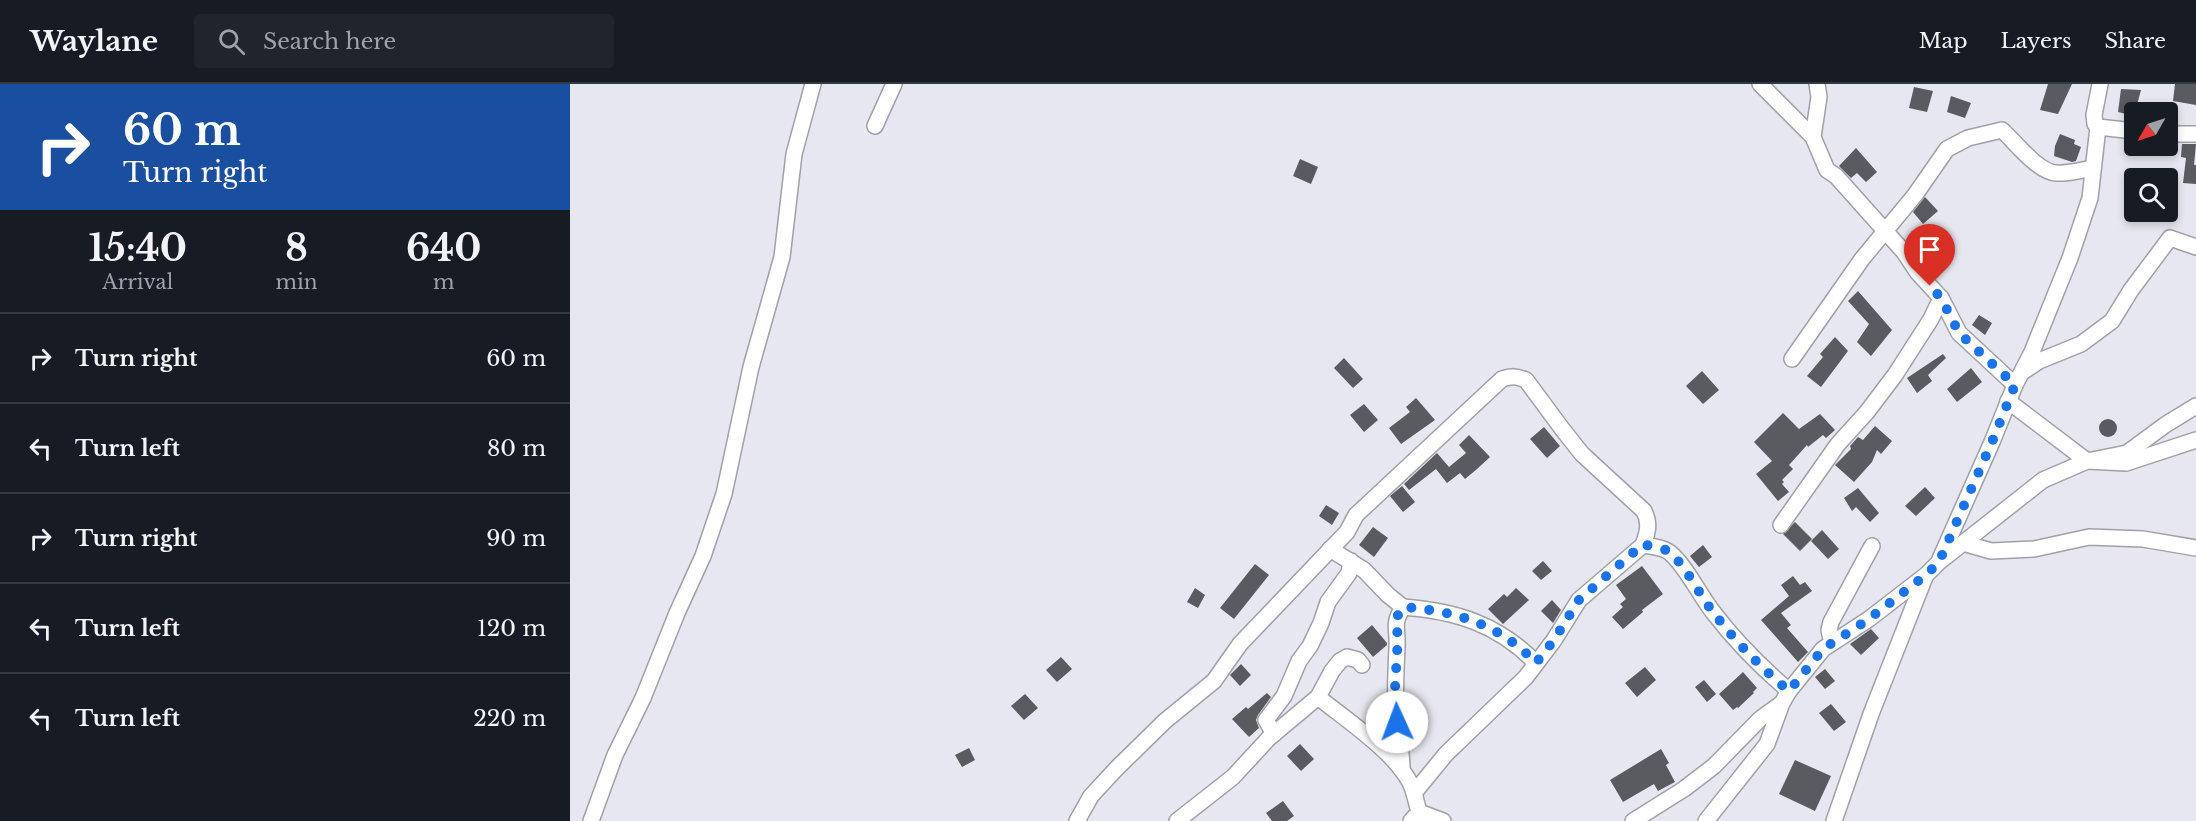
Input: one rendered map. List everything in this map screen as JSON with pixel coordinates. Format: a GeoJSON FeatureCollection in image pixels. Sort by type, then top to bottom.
{"type":"FeatureCollection","features":[{"type":"Feature","properties":{"kind":"street"},"geometry":{"type":"LineString","coordinates":[[591,821],[615,755],[643,698],[703,556],[724,494],[751,367],[783,257],[794,154],[813,84]]}},
{"type":"Feature","properties":{"kind":"street"},"geometry":{"type":"LineString","coordinates":[[875,126],[894,84]]}},
{"type":"Feature","properties":{"kind":"street"},"geometry":{"type":"LineString","coordinates":[[1760,84],[1813,137],[1827,170],[1836,176],[1904,252],[1918,273],[1941,298],[1959,333],[2018,379]]}},
{"type":"Feature","properties":{"kind":"street"},"geometry":{"type":"LineString","coordinates":[[1813,137],[1819,97],[1817,84]]}},
{"type":"Feature","properties":{"kind":"street"},"geometry":{"type":"LineString","coordinates":[[1939,562],[2045,321],[2089,205],[2098,127],[2095,124],[2094,115],[2100,84]]}},
{"type":"Feature","properties":{"kind":"street"},"geometry":{"type":"LineString","coordinates":[[2098,127],[2124,130]]}},
{"type":"Feature","properties":{"kind":"street"},"geometry":{"type":"LineString","coordinates":[[2095,151],[2116,129]]}},
{"type":"Feature","properties":{"kind":"street"},"geometry":{"type":"LineString","coordinates":[[1792,359],[1884,231],[1915,195],[1947,149],[1968,138],[2002,130],[2017,143],[2031,161],[2054,174],[2093,168]]}},
{"type":"Feature","properties":{"kind":"street"},"geometry":{"type":"LineString","coordinates":[[2178,134],[2196,134]]}},
{"type":"Feature","properties":{"kind":"street"},"geometry":{"type":"LineString","coordinates":[[2018,379],[2038,361],[2081,344],[2112,321],[2131,290],[2170,238],[2196,247]]}},
{"type":"Feature","properties":{"kind":"street"},"geometry":{"type":"LineString","coordinates":[[1781,525],[1838,444],[1867,412],[1895,375],[1931,319],[1941,298]]}},
{"type":"Feature","properties":{"kind":"street"},"geometry":{"type":"LineString","coordinates":[[1077,821],[1090,796],[1164,721],[1214,681],[1240,644],[1347,532],[1356,515],[1502,379],[1512,375],[1526,380],[1582,454],[1644,511],[1649,521],[1643,544],[1579,600],[1554,640],[1526,677],[1446,754],[1414,793]]}},
{"type":"Feature","properties":{"kind":"street"},"geometry":{"type":"LineString","coordinates":[[2008,401],[2086,461],[2126,463],[2196,440]]}},
{"type":"Feature","properties":{"kind":"street"},"geometry":{"type":"LineString","coordinates":[[1634,821],[1684,789],[1714,766],[1760,719],[1786,697],[1823,649],[1869,619],[2043,480],[2086,461],[2127,453],[2196,406]]}},
{"type":"Feature","properties":{"kind":"street"},"geometry":{"type":"LineString","coordinates":[[1963,543],[1991,551],[2034,549],[2089,537],[2143,538],[2196,548]]}},
{"type":"Feature","properties":{"kind":"street"},"geometry":{"type":"LineString","coordinates":[[1643,544],[1669,552],[1698,588],[1711,610],[1786,697]]}},
{"type":"Feature","properties":{"kind":"street"},"geometry":{"type":"LineString","coordinates":[[1832,643],[1829,630],[1831,622],[1872,546]]}},
{"type":"Feature","properties":{"kind":"street"},"geometry":{"type":"LineString","coordinates":[[1330,549],[1364,570],[1403,607],[1449,613],[1472,619],[1493,629],[1523,650],[1536,663]]}},
{"type":"Feature","properties":{"kind":"street"},"geometry":{"type":"LineString","coordinates":[[1274,734],[1266,720],[1284,696],[1299,661],[1310,646],[1321,623],[1328,602],[1349,573],[1352,561]]}},
{"type":"Feature","properties":{"kind":"street"},"geometry":{"type":"LineString","coordinates":[[1834,821],[1871,714],[1926,575]]}},
{"type":"Feature","properties":{"kind":"street"},"geometry":{"type":"LineString","coordinates":[[1402,770],[1395,689],[1398,636],[1395,620],[1403,607]]}},
{"type":"Feature","properties":{"kind":"street"},"geometry":{"type":"LineString","coordinates":[[1177,821],[1233,777],[1246,760],[1318,697],[1340,661],[1347,657],[1358,660],[1362,665]]}},
{"type":"Feature","properties":{"kind":"street"},"geometry":{"type":"LineString","coordinates":[[1318,697],[1384,749],[1411,781],[1415,816],[1443,821]]}},
{"type":"Feature","properties":{"kind":"street"},"geometry":{"type":"LineString","coordinates":[[1706,821],[1767,744],[1786,697]]}},
{"type":"Feature","properties":{"kind":"building"},"geometry":{"type":"Polygon","coordinates":[[[2048,84],[2072,84],[2058,114],[2040,110],[2048,84]]]}},
{"type":"Feature","properties":{"kind":"building"},"geometry":{"type":"Polygon","coordinates":[[[2175,84],[2196,84],[2196,105],[2173,101],[2175,84]]]}},
{"type":"Feature","properties":{"kind":"building"},"geometry":{"type":"Polygon","coordinates":[[[1914,87],[1933,91],[1927,112],[1909,108],[1914,87]]]}},
{"type":"Feature","properties":{"kind":"building"},"geometry":{"type":"Polygon","coordinates":[[[2121,89],[2141,90],[2138,102],[2124,102],[2124,114],[2118,112],[2121,89]]]}},
{"type":"Feature","properties":{"kind":"building"},"geometry":{"type":"Polygon","coordinates":[[[1951,96],[1971,103],[1965,118],[1947,112],[1951,96]]]}},
{"type":"Feature","properties":{"kind":"building"},"geometry":{"type":"Polygon","coordinates":[[[2060,134],[2075,140],[2074,144],[2081,147],[2076,161],[2072,162],[2054,156],[2060,134]]]}},
{"type":"Feature","properties":{"kind":"building"},"geometry":{"type":"Polygon","coordinates":[[[2182,144],[2196,144],[2194,165],[2196,165],[2196,184],[2183,183],[2186,158],[2181,157],[2182,144]]]}},
{"type":"Feature","properties":{"kind":"building"},"geometry":{"type":"Polygon","coordinates":[[[1856,148],[1877,172],[1866,182],[1857,173],[1851,178],[1839,166],[1856,148]]]}},
{"type":"Feature","properties":{"kind":"building"},"geometry":{"type":"Polygon","coordinates":[[[1300,159],[1318,167],[1311,184],[1293,176],[1300,159]]]}},
{"type":"Feature","properties":{"kind":"building"},"geometry":{"type":"Polygon","coordinates":[[[1925,197],[1938,211],[1923,224],[1913,212],[1925,197]]]}},
{"type":"Feature","properties":{"kind":"building"},"geometry":{"type":"Polygon","coordinates":[[[1931,247],[1947,266],[1935,277],[1919,256],[1931,247]]]}},
{"type":"Feature","properties":{"kind":"building"},"geometry":{"type":"Polygon","coordinates":[[[1858,291],[1892,330],[1871,356],[1857,342],[1869,324],[1848,301],[1858,291]]]}},
{"type":"Feature","properties":{"kind":"building"},"geometry":{"type":"Polygon","coordinates":[[[1979,315],[1992,323],[1985,335],[1972,325],[1979,315]]]}},
{"type":"Feature","properties":{"kind":"building"},"geometry":{"type":"Polygon","coordinates":[[[1835,337],[1848,351],[1821,387],[1807,376],[1823,357],[1820,354],[1835,337]]]}},
{"type":"Feature","properties":{"kind":"building"},"geometry":{"type":"Polygon","coordinates":[[[1943,354],[1946,358],[1928,375],[1932,381],[1917,393],[1907,378],[1943,354]]]}},
{"type":"Feature","properties":{"kind":"building"},"geometry":{"type":"Polygon","coordinates":[[[1344,358],[1363,379],[1353,388],[1334,368],[1344,358]]]}},
{"type":"Feature","properties":{"kind":"building"},"geometry":{"type":"Polygon","coordinates":[[[1971,368],[1982,382],[1957,402],[1947,389],[1971,368]]]}},
{"type":"Feature","properties":{"kind":"building"},"geometry":{"type":"Polygon","coordinates":[[[1702,371],[1719,390],[1703,404],[1686,386],[1702,371]]]}},
{"type":"Feature","properties":{"kind":"building"},"geometry":{"type":"Polygon","coordinates":[[[1416,398],[1435,420],[1401,444],[1389,428],[1410,412],[1406,407],[1416,398]]]}},
{"type":"Feature","properties":{"kind":"building"},"geometry":{"type":"Polygon","coordinates":[[[1364,404],[1378,420],[1364,432],[1350,415],[1364,404]]]}},
{"type":"Feature","properties":{"kind":"building"},"geometry":{"type":"Polygon","coordinates":[[[1783,413],[1799,429],[1820,414],[1835,430],[1826,438],[1823,435],[1808,447],[1807,445],[1789,465],[1793,469],[1782,480],[1784,482],[1782,484],[1789,492],[1778,501],[1756,474],[1772,461],[1754,442],[1783,413]]]}},
{"type":"Feature","properties":{"kind":"building"},"geometry":{"type":"Polygon","coordinates":[[[2108,419],[2114,422],[2117,428],[2114,434],[2108,437],[2102,434],[2099,428],[2102,422],[2108,419]]]}},
{"type":"Feature","properties":{"kind":"building"},"geometry":{"type":"Polygon","coordinates":[[[1875,426],[1892,441],[1881,454],[1877,450],[1872,462],[1854,482],[1835,465],[1851,449],[1850,446],[1858,437],[1863,440],[1875,426]]]}},
{"type":"Feature","properties":{"kind":"building"},"geometry":{"type":"Polygon","coordinates":[[[1544,427],[1560,446],[1547,458],[1530,439],[1544,427]]]}},
{"type":"Feature","properties":{"kind":"building"},"geometry":{"type":"Polygon","coordinates":[[[1469,435],[1490,457],[1465,479],[1460,473],[1447,483],[1436,469],[1409,490],[1404,484],[1437,453],[1449,467],[1466,453],[1459,445],[1469,435]]]}},
{"type":"Feature","properties":{"kind":"building"},"geometry":{"type":"Polygon","coordinates":[[[1402,486],[1415,502],[1403,512],[1390,496],[1402,486]]]}},
{"type":"Feature","properties":{"kind":"building"},"geometry":{"type":"Polygon","coordinates":[[[1925,487],[1935,498],[1916,516],[1905,506],[1925,487]]]}},
{"type":"Feature","properties":{"kind":"building"},"geometry":{"type":"Polygon","coordinates":[[[1858,488],[1879,513],[1870,522],[1856,507],[1852,511],[1844,498],[1858,488]]]}},
{"type":"Feature","properties":{"kind":"building"},"geometry":{"type":"Polygon","coordinates":[[[1326,505],[1339,513],[1332,525],[1319,516],[1326,505]]]}},
{"type":"Feature","properties":{"kind":"building"},"geometry":{"type":"Polygon","coordinates":[[[1795,522],[1812,539],[1800,551],[1783,534],[1795,522]]]}},
{"type":"Feature","properties":{"kind":"building"},"geometry":{"type":"Polygon","coordinates":[[[1373,527],[1388,538],[1374,557],[1359,545],[1373,527]]]}},
{"type":"Feature","properties":{"kind":"building"},"geometry":{"type":"Polygon","coordinates":[[[1822,530],[1839,549],[1828,559],[1811,541],[1822,530]]]}},
{"type":"Feature","properties":{"kind":"building"},"geometry":{"type":"Polygon","coordinates":[[[1703,545],[1712,557],[1699,567],[1690,556],[1703,545]]]}},
{"type":"Feature","properties":{"kind":"building"},"geometry":{"type":"Polygon","coordinates":[[[1543,561],[1552,571],[1541,580],[1532,571],[1543,561]]]}},
{"type":"Feature","properties":{"kind":"building"},"geometry":{"type":"Polygon","coordinates":[[[1255,564],[1269,575],[1234,619],[1220,608],[1255,564]]]}},
{"type":"Feature","properties":{"kind":"building"},"geometry":{"type":"Polygon","coordinates":[[[1642,566],[1663,594],[1623,629],[1612,617],[1623,607],[1620,604],[1626,599],[1616,585],[1642,566]]]}},
{"type":"Feature","properties":{"kind":"building"},"geometry":{"type":"Polygon","coordinates":[[[1793,576],[1800,585],[1805,582],[1812,591],[1781,613],[1791,625],[1787,628],[1808,652],[1798,662],[1761,620],[1789,596],[1781,585],[1793,576]]]}},
{"type":"Feature","properties":{"kind":"building"},"geometry":{"type":"Polygon","coordinates":[[[1195,588],[1205,595],[1198,608],[1187,602],[1195,588]]]}},
{"type":"Feature","properties":{"kind":"building"},"geometry":{"type":"Polygon","coordinates":[[[1516,588],[1529,600],[1503,624],[1488,609],[1504,594],[1507,597],[1516,588]]]}},
{"type":"Feature","properties":{"kind":"building"},"geometry":{"type":"Polygon","coordinates":[[[1552,600],[1561,610],[1553,623],[1541,611],[1552,600]]]}},
{"type":"Feature","properties":{"kind":"building"},"geometry":{"type":"Polygon","coordinates":[[[1372,625],[1387,643],[1373,657],[1357,638],[1372,625]]]}},
{"type":"Feature","properties":{"kind":"building"},"geometry":{"type":"Polygon","coordinates":[[[1871,629],[1879,638],[1861,655],[1850,644],[1871,629]]]}},
{"type":"Feature","properties":{"kind":"building"},"geometry":{"type":"Polygon","coordinates":[[[1061,657],[1072,669],[1057,682],[1046,670],[1061,657]]]}},
{"type":"Feature","properties":{"kind":"building"},"geometry":{"type":"Polygon","coordinates":[[[1241,664],[1251,675],[1240,686],[1230,675],[1241,664]]]}},
{"type":"Feature","properties":{"kind":"building"},"geometry":{"type":"Polygon","coordinates":[[[1645,667],[1656,680],[1637,697],[1625,683],[1645,667]]]}},
{"type":"Feature","properties":{"kind":"building"},"geometry":{"type":"Polygon","coordinates":[[[1825,669],[1835,681],[1825,689],[1815,677],[1825,669]]]}},
{"type":"Feature","properties":{"kind":"building"},"geometry":{"type":"Polygon","coordinates":[[[1743,672],[1757,688],[1738,708],[1733,710],[1719,694],[1743,672]]]}},
{"type":"Feature","properties":{"kind":"building"},"geometry":{"type":"Polygon","coordinates":[[[1704,680],[1716,694],[1707,702],[1695,687],[1704,680]]]}},
{"type":"Feature","properties":{"kind":"building"},"geometry":{"type":"Polygon","coordinates":[[[1267,693],[1271,697],[1256,720],[1259,728],[1249,737],[1232,719],[1267,693]]]}},
{"type":"Feature","properties":{"kind":"building"},"geometry":{"type":"Polygon","coordinates":[[[1025,694],[1038,708],[1024,720],[1011,706],[1025,694]]]}},
{"type":"Feature","properties":{"kind":"building"},"geometry":{"type":"Polygon","coordinates":[[[1831,704],[1846,722],[1834,731],[1819,713],[1831,704]]]}},
{"type":"Feature","properties":{"kind":"building"},"geometry":{"type":"Polygon","coordinates":[[[1300,744],[1314,759],[1301,771],[1287,756],[1300,744]]]}},
{"type":"Feature","properties":{"kind":"building"},"geometry":{"type":"Polygon","coordinates":[[[969,748],[975,760],[962,767],[955,755],[969,748]]]}},
{"type":"Feature","properties":{"kind":"building"},"geometry":{"type":"Polygon","coordinates":[[[1661,749],[1669,763],[1666,765],[1675,782],[1658,791],[1654,784],[1623,802],[1610,780],[1661,749]]]}},
{"type":"Feature","properties":{"kind":"building"},"geometry":{"type":"Polygon","coordinates":[[[1795,760],[1831,776],[1815,811],[1779,794],[1795,760]]]}},
{"type":"Feature","properties":{"kind":"building"},"geometry":{"type":"Polygon","coordinates":[[[1283,801],[1294,816],[1287,821],[1272,821],[1266,813],[1283,801]]]}},
{"type":"Feature","properties":{"kind":"route"},"geometry":{"type":"LineString","coordinates":[[1397,722],[1395,689],[1398,636],[1395,620],[1403,607],[1423,608],[1472,619],[1493,629],[1523,650],[1536,663],[1554,640],[1579,600],[1643,544],[1669,552],[1698,588],[1711,610],[1764,670],[1789,691],[1823,649],[1869,619],[1926,575],[1939,562],[2015,385],[1959,333],[1941,298],[1930,286]]}}]}
